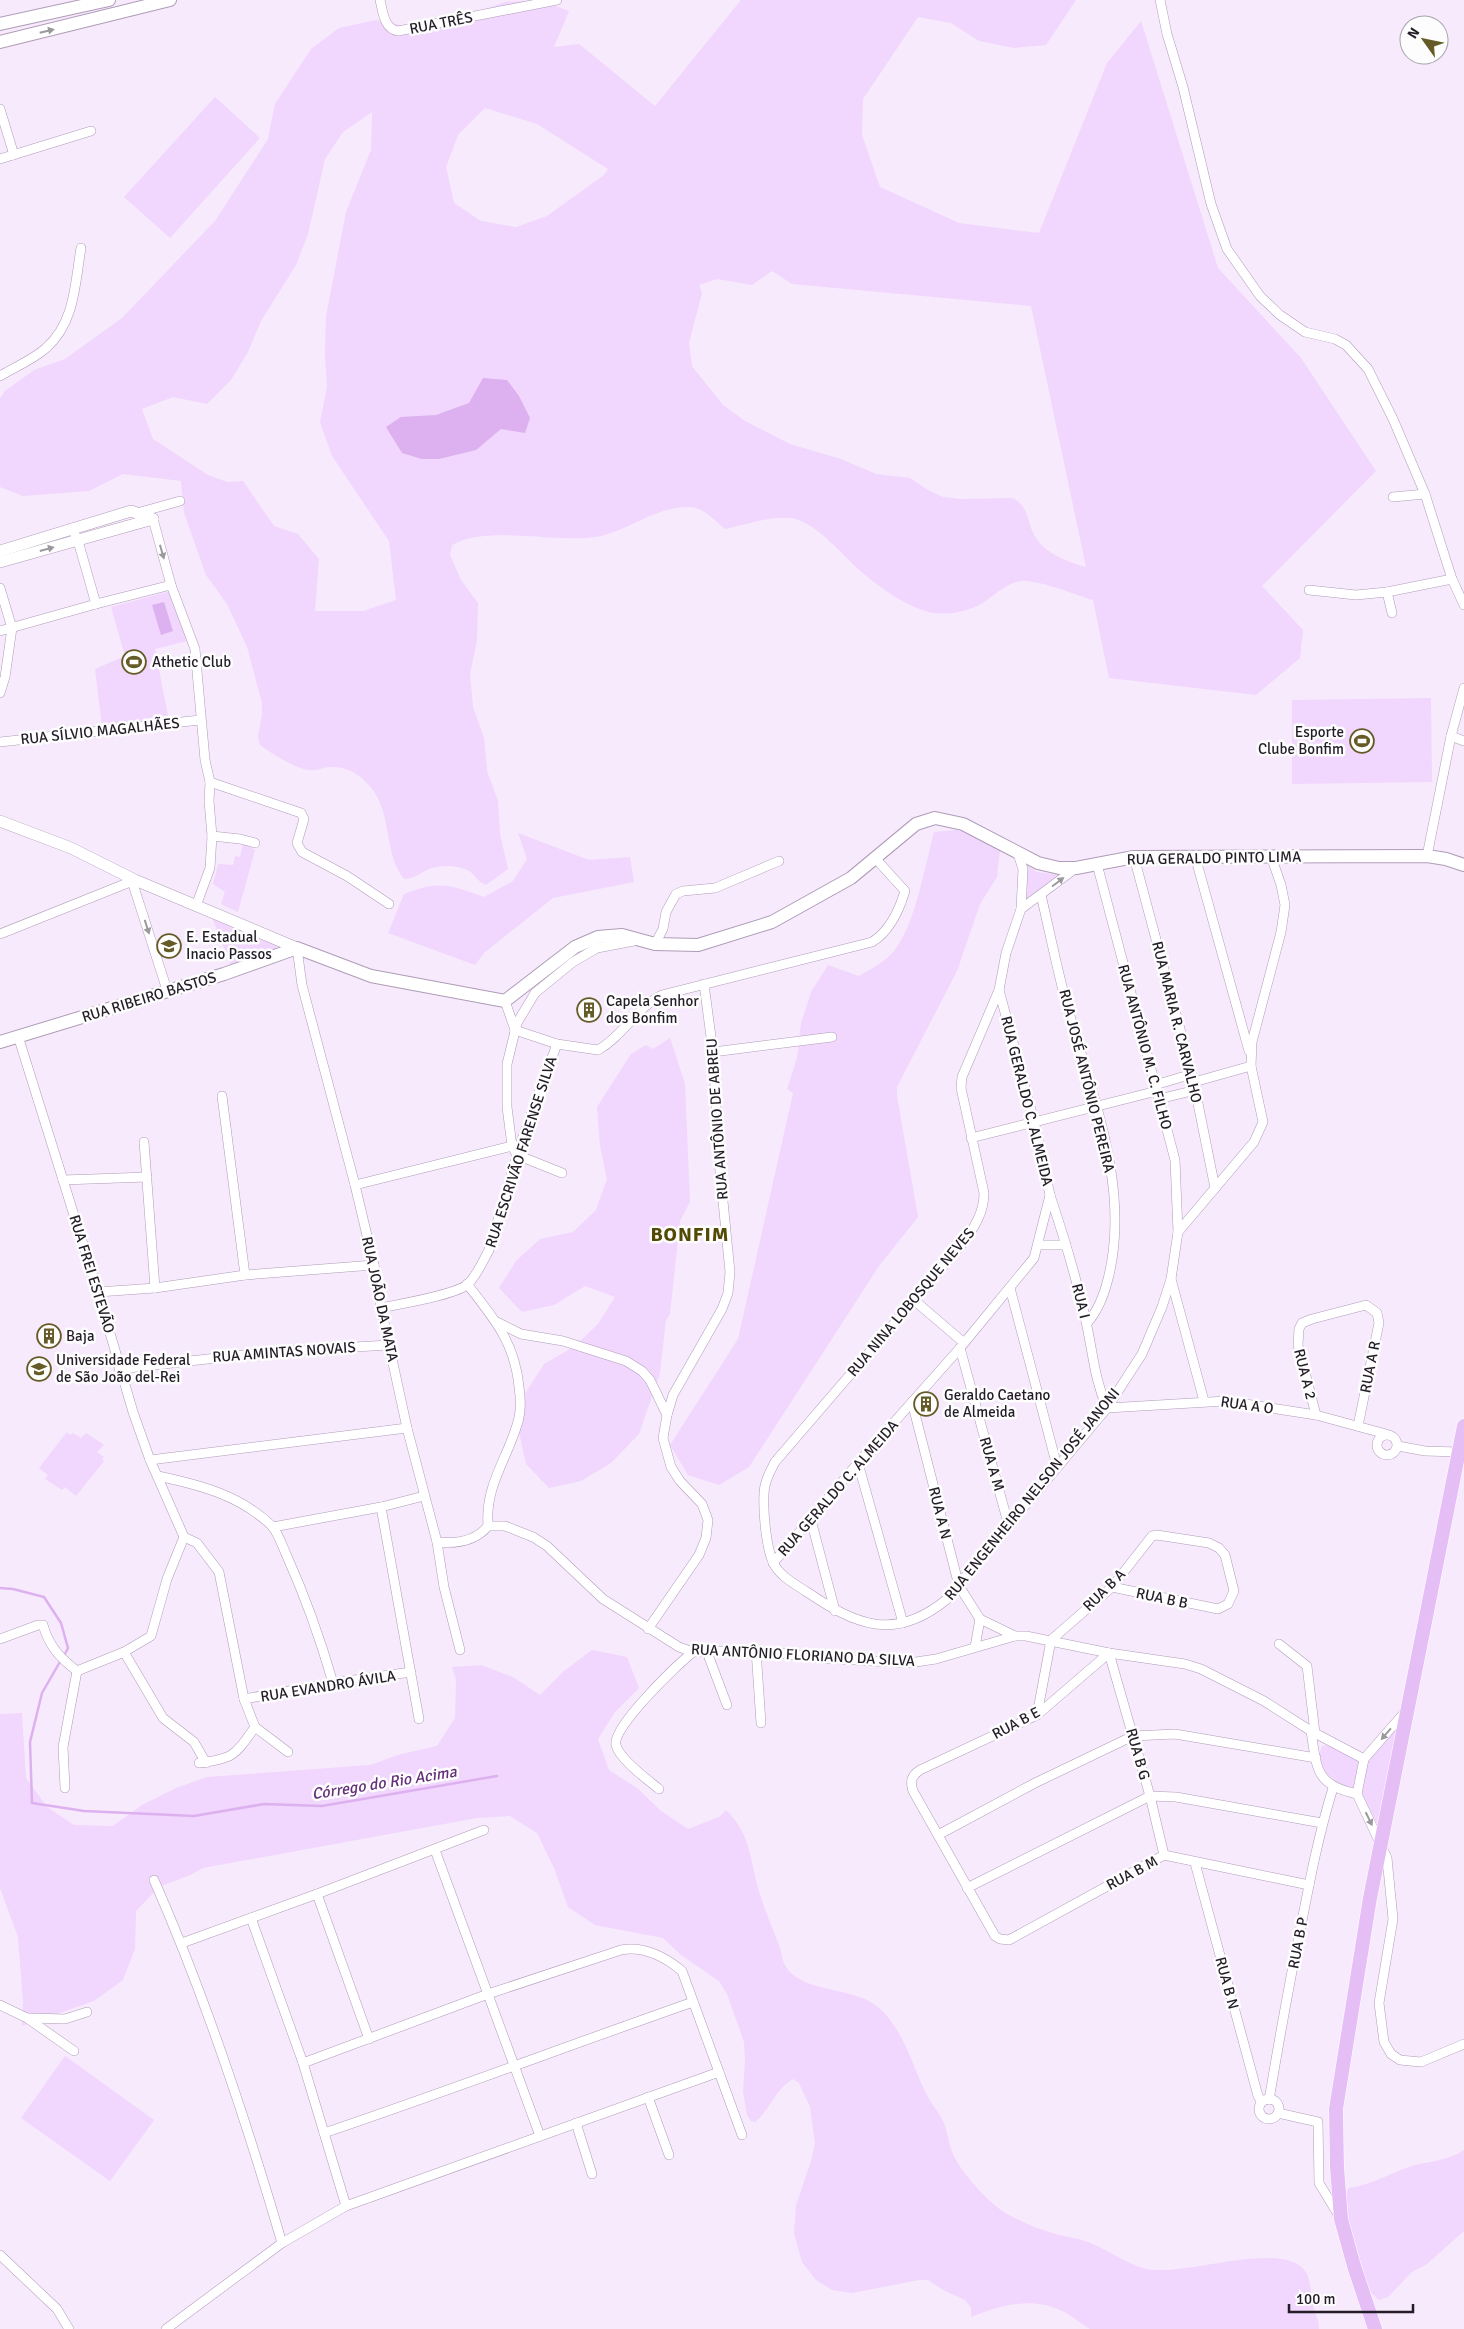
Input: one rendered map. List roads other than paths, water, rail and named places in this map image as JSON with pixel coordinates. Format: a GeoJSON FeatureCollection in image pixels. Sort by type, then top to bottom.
{"type":"FeatureCollection","features":[{"type":"Feature","properties":{"kind":"highway"},"geometry":{"type":"LineString","coordinates":[[1375,2329],[1341,2219],[1337,2167],[1336,2109],[1360,1954],[1464,1426]]}},
{"type":"Feature","properties":{"kind":"main road"},"geometry":{"type":"LineString","coordinates":[[0,24],[109,0]]}},
{"type":"Feature","properties":{"kind":"main road"},"geometry":{"type":"LineString","coordinates":[[0,42],[114,16],[170,0]]}},
{"type":"Feature","properties":{"kind":"main road","name":"RUA GERALDO PINTO LIMA"},"geometry":{"type":"LineString","coordinates":[[876,859],[916,824],[935,818],[954,821],[1038,863],[1076,868],[1134,857],[1195,856],[1427,856],[1446,858],[1464,865]]}},
{"type":"Feature","properties":{"kind":"main road"},"geometry":{"type":"LineString","coordinates":[[297,948],[371,976],[504,1001],[552,963],[585,942],[608,936],[622,935],[655,944],[698,945],[772,922],[851,878],[876,859]]}},
{"type":"Feature","properties":{"kind":"main road","name":"RUA RIBEIRO BASTOS"},"geometry":{"type":"LineString","coordinates":[[0,1042],[224,974],[297,948]]}},
{"type":"Feature","properties":{"kind":"street"},"geometry":{"type":"LineString","coordinates":[[109,0],[114,16]]}},
{"type":"Feature","properties":{"kind":"street","name":"RUA TRÊS"},"geometry":{"type":"LineString","coordinates":[[380,0],[386,24],[392,30],[398,31],[557,0]]}},
{"type":"Feature","properties":{"kind":"street"},"geometry":{"type":"LineString","coordinates":[[1160,0],[1167,34],[1183,87],[1212,204],[1227,249],[1260,296],[1280,315],[1305,332],[1335,339],[1346,346],[1368,369],[1394,418],[1425,494],[1452,579],[1464,605]]}},
{"type":"Feature","properties":{"kind":"street"},"geometry":{"type":"LineString","coordinates":[[0,109],[14,155]]}},
{"type":"Feature","properties":{"kind":"street"},"geometry":{"type":"LineString","coordinates":[[0,159],[91,131]]}},
{"type":"Feature","properties":{"kind":"street"},"geometry":{"type":"LineString","coordinates":[[0,376],[46,348],[60,332],[70,314],[81,248]]}},
{"type":"Feature","properties":{"kind":"street"},"geometry":{"type":"LineString","coordinates":[[1393,497],[1425,494]]}},
{"type":"Feature","properties":{"kind":"street"},"geometry":{"type":"LineString","coordinates":[[0,552],[72,528],[180,501]]}},
{"type":"Feature","properties":{"kind":"street"},"geometry":{"type":"LineString","coordinates":[[134,512],[153,520]]}},
{"type":"Feature","properties":{"kind":"street"},"geometry":{"type":"LineString","coordinates":[[0,562],[153,520]]}},
{"type":"Feature","properties":{"kind":"street"},"geometry":{"type":"LineString","coordinates":[[153,520],[171,585],[195,649],[204,760],[210,782],[209,801],[212,836],[210,868],[196,906]]}},
{"type":"Feature","properties":{"kind":"street"},"geometry":{"type":"LineString","coordinates":[[72,528],[78,541],[96,604]]}},
{"type":"Feature","properties":{"kind":"street"},"geometry":{"type":"LineString","coordinates":[[1309,590],[1356,595],[1387,592],[1452,579]]}},
{"type":"Feature","properties":{"kind":"street"},"geometry":{"type":"LineString","coordinates":[[0,631],[171,585]]}},
{"type":"Feature","properties":{"kind":"street"},"geometry":{"type":"LineString","coordinates":[[0,588],[12,628],[5,677],[0,693]]}},
{"type":"Feature","properties":{"kind":"street"},"geometry":{"type":"LineString","coordinates":[[1387,592],[1392,613]]}},
{"type":"Feature","properties":{"kind":"street"},"geometry":{"type":"LineString","coordinates":[[1427,856],[1464,688]]}},
{"type":"Feature","properties":{"kind":"street","name":"RUA SÍLVIO MAGALHÃES"},"geometry":{"type":"LineString","coordinates":[[0,742],[200,720]]}},
{"type":"Feature","properties":{"kind":"street"},"geometry":{"type":"LineString","coordinates":[[1452,736],[1464,741]]}},
{"type":"Feature","properties":{"kind":"street"},"geometry":{"type":"LineString","coordinates":[[210,782],[301,813],[304,819],[297,843],[302,852],[347,876],[389,904]]}},
{"type":"Feature","properties":{"kind":"street"},"geometry":{"type":"LineString","coordinates":[[0,821],[70,848],[134,880],[297,948]]}},
{"type":"Feature","properties":{"kind":"street"},"geometry":{"type":"LineString","coordinates":[[212,836],[240,839],[255,844]]}},
{"type":"Feature","properties":{"kind":"street","name":"RUA NINA LOBOSQUE NEVES"},"geometry":{"type":"LineString","coordinates":[[773,1563],[764,1494],[769,1473],[775,1462],[964,1242],[984,1206],[984,1193],[961,1088],[962,1077],[999,990],[1006,953],[1021,909],[1023,869],[1018,854]]}},
{"type":"Feature","properties":{"kind":"street"},"geometry":{"type":"LineString","coordinates":[[1178,1232],[1260,1132],[1263,1122],[1251,1062],[1195,856]]}},
{"type":"Feature","properties":{"kind":"street"},"geometry":{"type":"LineString","coordinates":[[1251,1062],[1252,1042],[1281,932],[1286,905],[1271,856]]}},
{"type":"Feature","properties":{"kind":"street","name":"RUA MARIA R. CARVALHO"},"geometry":{"type":"LineString","coordinates":[[1134,857],[1194,1082],[1215,1188]]}},
{"type":"Feature","properties":{"kind":"street"},"geometry":{"type":"LineString","coordinates":[[515,1030],[557,1044],[598,1050],[612,1042],[654,999],[676,990],[872,942],[884,935],[897,913],[905,891],[876,859]]}},
{"type":"Feature","properties":{"kind":"street"},"geometry":{"type":"LineString","coordinates":[[655,944],[663,929],[666,912],[676,894],[683,891],[715,888],[779,861]]}},
{"type":"Feature","properties":{"kind":"street","name":"RUA ANTÔNIO M. C. FILHO"},"geometry":{"type":"LineString","coordinates":[[1096,864],[1175,1160],[1178,1232]]}},
{"type":"Feature","properties":{"kind":"street"},"geometry":{"type":"LineString","coordinates":[[1021,909],[1076,868]]}},
{"type":"Feature","properties":{"kind":"street"},"geometry":{"type":"LineString","coordinates":[[0,934],[134,880]]}},
{"type":"Feature","properties":{"kind":"street"},"geometry":{"type":"LineString","coordinates":[[134,880],[168,990]]}},
{"type":"Feature","properties":{"kind":"street","name":"RUA JOSÉ ANTÔNIO PEREIRA"},"geometry":{"type":"LineString","coordinates":[[1041,895],[1065,998],[1108,1153],[1115,1200],[1114,1257],[1105,1290],[1094,1315],[1087,1323]]}},
{"type":"Feature","properties":{"kind":"street"},"geometry":{"type":"LineString","coordinates":[[515,1151],[507,1107],[507,1064],[515,1030],[525,1008],[535,994],[572,962],[589,951],[604,946],[638,940]]}},
{"type":"Feature","properties":{"kind":"street","name":"RUA JOÃO DA MATA"},"geometry":{"type":"LineString","coordinates":[[297,948],[302,985],[355,1185],[374,1265],[380,1308],[407,1428],[437,1542],[444,1587],[460,1650]]}},
{"type":"Feature","properties":{"kind":"street","name":"RUA ANTÔNIO DE ABREU"},"geometry":{"type":"LineString","coordinates":[[648,1628],[699,1555],[706,1538],[708,1520],[702,1504],[680,1480],[671,1466],[663,1438],[673,1395],[722,1309],[728,1293],[730,1272],[719,1161],[713,1052],[704,984]]}},
{"type":"Feature","properties":{"kind":"street","name":"RUA GERALDO C. ALMEIDA"},"geometry":{"type":"LineString","coordinates":[[773,1563],[1034,1258],[1050,1195],[1034,1121],[999,990]]}},
{"type":"Feature","properties":{"kind":"street"},"geometry":{"type":"LineString","coordinates":[[504,1001],[515,1030]]}},
{"type":"Feature","properties":{"kind":"street","name":"RUA FREI ESTEVÃO"},"geometry":{"type":"LineString","coordinates":[[18,1036],[98,1292],[119,1369],[150,1460],[184,1537]]}},
{"type":"Feature","properties":{"kind":"street"},"geometry":{"type":"LineString","coordinates":[[713,1052],[832,1037]]}},
{"type":"Feature","properties":{"kind":"street","name":"RUA ESCRIVÃO FARENSE SILVA"},"geometry":{"type":"LineString","coordinates":[[468,1284],[489,1250],[515,1151],[557,1044]]}},
{"type":"Feature","properties":{"kind":"street"},"geometry":{"type":"LineString","coordinates":[[971,1138],[1194,1082],[1251,1062]]}},
{"type":"Feature","properties":{"kind":"street"},"geometry":{"type":"LineString","coordinates":[[1157,1092],[1194,1082]]}},
{"type":"Feature","properties":{"kind":"street"},"geometry":{"type":"LineString","coordinates":[[222,1096],[245,1275]]}},
{"type":"Feature","properties":{"kind":"street"},"geometry":{"type":"LineString","coordinates":[[144,1142],[155,1288]]}},
{"type":"Feature","properties":{"kind":"street"},"geometry":{"type":"LineString","coordinates":[[355,1185],[515,1151],[562,1173]]}},
{"type":"Feature","properties":{"kind":"street"},"geometry":{"type":"LineString","coordinates":[[63,1180],[147,1177]]}},
{"type":"Feature","properties":{"kind":"street","name":"RUA I"},"geometry":{"type":"LineString","coordinates":[[1050,1195],[1087,1323],[1098,1388],[1107,1408]]}},
{"type":"Feature","properties":{"kind":"street","name":"RUA ENGENHEIRO NELSON JOSÉ JANONI"},"geometry":{"type":"LineString","coordinates":[[835,1611],[861,1622],[903,1623],[930,1612],[959,1586],[1008,1523],[1107,1408],[1142,1354],[1162,1308],[1171,1279],[1178,1232]]}},
{"type":"Feature","properties":{"kind":"street"},"geometry":{"type":"LineString","coordinates":[[1038,1245],[1066,1245]]}},
{"type":"Feature","properties":{"kind":"street"},"geometry":{"type":"LineString","coordinates":[[98,1292],[155,1288],[245,1275],[374,1265]]}},
{"type":"Feature","properties":{"kind":"street","name":"RUA ENGENHEIRO NELSON JOSÉ JANONI"},"geometry":{"type":"LineString","coordinates":[[1171,1279],[1180,1306],[1204,1401]]}},
{"type":"Feature","properties":{"kind":"street"},"geometry":{"type":"LineString","coordinates":[[380,1308],[438,1294],[468,1284],[497,1322],[511,1347],[517,1364],[521,1401],[518,1425],[496,1474],[488,1502],[488,1526],[482,1533],[470,1540],[458,1543],[437,1542]]}},
{"type":"Feature","properties":{"kind":"street"},"geometry":{"type":"LineString","coordinates":[[1010,1288],[1057,1466]]}},
{"type":"Feature","properties":{"kind":"street"},"geometry":{"type":"LineString","coordinates":[[915,1301],[961,1345]]}},
{"type":"Feature","properties":{"kind":"street","name":"RUA A 2"},"geometry":{"type":"LineString","coordinates":[[1316,1415],[1298,1344],[1298,1332],[1302,1323],[1362,1305],[1375,1309]]}},
{"type":"Feature","properties":{"kind":"street"},"geometry":{"type":"LineString","coordinates":[[1162,1308],[1180,1306]]}},
{"type":"Feature","properties":{"kind":"street","name":"RUA A R"},"geometry":{"type":"LineString","coordinates":[[1358,1426],[1379,1323],[1375,1309]]}},
{"type":"Feature","properties":{"kind":"street"},"geometry":{"type":"LineString","coordinates":[[497,1322],[522,1334],[563,1341],[626,1361],[642,1371],[650,1380],[667,1415]]}},
{"type":"Feature","properties":{"kind":"street"},"geometry":{"type":"LineString","coordinates":[[511,1347],[522,1334]]}},
{"type":"Feature","properties":{"kind":"street","name":"RUA AMINTAS NOVAIS"},"geometry":{"type":"LineString","coordinates":[[119,1369],[253,1353],[389,1345]]}},
{"type":"Feature","properties":{"kind":"street","name":"RUA A M"},"geometry":{"type":"LineString","coordinates":[[961,1345],[1008,1523]]}},
{"type":"Feature","properties":{"kind":"street","name":"RUA A O"},"geometry":{"type":"LineString","coordinates":[[1107,1408],[1226,1401],[1316,1415],[1386,1434]]}},
{"type":"Feature","properties":{"kind":"street","name":"RUA A N"},"geometry":{"type":"LineString","coordinates":[[912,1402],[959,1586],[980,1619]]}},
{"type":"Feature","properties":{"kind":"street"},"geometry":{"type":"LineString","coordinates":[[150,1460],[407,1428]]}},
{"type":"Feature","properties":{"kind":"street"},"geometry":{"type":"LineString","coordinates":[[1368,1428],[1375,1434],[1379,1451],[1386,1455],[1393,1453],[1398,1446]]}},
{"type":"Feature","properties":{"kind":"street"},"geometry":{"type":"LineString","coordinates":[[1377,1442],[1379,1438],[1386,1434],[1395,1437],[1398,1446]]}},
{"type":"Feature","properties":{"kind":"street"},"geometry":{"type":"LineString","coordinates":[[1398,1446],[1425,1451],[1459,1452]]}},
{"type":"Feature","properties":{"kind":"street"},"geometry":{"type":"LineString","coordinates":[[858,1463],[903,1623]]}},
{"type":"Feature","properties":{"kind":"street"},"geometry":{"type":"LineString","coordinates":[[158,1476],[202,1486],[232,1497],[273,1527],[302,1588],[319,1635],[333,1683]]}},
{"type":"Feature","properties":{"kind":"street"},"geometry":{"type":"LineString","coordinates":[[273,1527],[381,1507],[424,1496]]}},
{"type":"Feature","properties":{"kind":"street"},"geometry":{"type":"LineString","coordinates":[[381,1507],[419,1719]]}},
{"type":"Feature","properties":{"kind":"street"},"geometry":{"type":"LineString","coordinates":[[811,1520],[835,1611]]}},
{"type":"Feature","properties":{"kind":"street","name":"RUA ANTÔNIO FLORIANO DA SILVA"},"geometry":{"type":"LineString","coordinates":[[488,1526],[505,1526],[517,1530],[547,1546],[598,1594],[679,1647],[693,1652],[756,1650],[820,1658],[909,1663],[936,1659],[1015,1636],[1051,1640],[1109,1653],[1186,1664],[1201,1669],[1264,1701],[1313,1732],[1364,1759]]}},
{"type":"Feature","properties":{"kind":"street","name":"RUA B A"},"geometry":{"type":"LineString","coordinates":[[1051,1640],[1112,1587],[1152,1536],[1157,1535],[1209,1543],[1219,1548],[1225,1555],[1234,1591],[1228,1604],[1218,1609],[1212,1608]]}},
{"type":"Feature","properties":{"kind":"street"},"geometry":{"type":"LineString","coordinates":[[77,1671],[124,1652],[145,1641],[153,1633],[167,1579],[184,1537],[197,1543],[219,1572],[244,1699],[255,1727],[288,1752]]}},
{"type":"Feature","properties":{"kind":"street"},"geometry":{"type":"LineString","coordinates":[[773,1563],[790,1581],[835,1611]]}},
{"type":"Feature","properties":{"kind":"street","name":"RUA B B"},"geometry":{"type":"LineString","coordinates":[[1112,1587],[1212,1608]]}},
{"type":"Feature","properties":{"kind":"street"},"geometry":{"type":"LineString","coordinates":[[975,1647],[980,1619],[1015,1636]]}},
{"type":"Feature","properties":{"kind":"street"},"geometry":{"type":"LineString","coordinates":[[0,1639],[41,1624],[51,1646],[65,1662],[77,1671]]}},
{"type":"Feature","properties":{"kind":"street"},"geometry":{"type":"LineString","coordinates":[[1037,1715],[1051,1640]]}},
{"type":"Feature","properties":{"kind":"street"},"geometry":{"type":"LineString","coordinates":[[1279,1644],[1307,1666],[1316,1758],[1324,1781],[1333,1788],[1357,1794]]}},
{"type":"Feature","properties":{"kind":"street"},"geometry":{"type":"LineString","coordinates":[[756,1650],[760,1722]]}},
{"type":"Feature","properties":{"kind":"street"},"geometry":{"type":"LineString","coordinates":[[124,1652],[163,1718],[194,1742],[202,1763],[233,1756],[255,1727]]}},
{"type":"Feature","properties":{"kind":"street"},"geometry":{"type":"LineString","coordinates":[[659,1789],[641,1774],[618,1750],[616,1740],[622,1727],[649,1695],[693,1652]]}},
{"type":"Feature","properties":{"kind":"street"},"geometry":{"type":"LineString","coordinates":[[707,1652],[727,1705]]}},
{"type":"Feature","properties":{"kind":"street","name":"RUA B E"},"geometry":{"type":"LineString","coordinates":[[938,1834],[913,1791],[912,1778],[920,1770],[1037,1715],[1109,1653]]}},
{"type":"Feature","properties":{"kind":"street","name":"RUA B G"},"geometry":{"type":"LineString","coordinates":[[1109,1653],[1150,1796],[1164,1855]]}},
{"type":"Feature","properties":{"kind":"street"},"geometry":{"type":"LineString","coordinates":[[65,1788],[64,1748],[77,1671]]}},
{"type":"Feature","properties":{"kind":"street","name":"RUA EVANDRO ÁVILA"},"geometry":{"type":"LineString","coordinates":[[244,1699],[333,1683],[411,1672]]}},
{"type":"Feature","properties":{"kind":"street"},"geometry":{"type":"LineString","coordinates":[[1407,1709],[1364,1759],[1357,1794],[1387,1858],[1393,1919],[1380,2003],[1384,2042],[1391,2054],[1400,2060],[1421,2062],[1464,2044]]}},
{"type":"Feature","properties":{"kind":"street"},"geometry":{"type":"LineString","coordinates":[[1316,1758],[1175,1734],[1133,1736],[1035,1783],[938,1834],[967,1888],[1150,1796],[1176,1797],[1322,1823]]}},
{"type":"Feature","properties":{"kind":"street","name":"RUA B P"},"geometry":{"type":"LineString","coordinates":[[1266,2101],[1322,1823],[1333,1788]]}},
{"type":"Feature","properties":{"kind":"street"},"geometry":{"type":"LineString","coordinates":[[182,1943],[435,1850],[484,1830]]}},
{"type":"Feature","properties":{"kind":"street"},"geometry":{"type":"LineString","coordinates":[[435,1850],[540,2136]]}},
{"type":"Feature","properties":{"kind":"street","name":"RUA B M"},"geometry":{"type":"LineString","coordinates":[[967,1888],[995,1936],[1008,1940],[1164,1855],[1195,1863],[1309,1884]]}},
{"type":"Feature","properties":{"kind":"street","name":"RUA B N"},"geometry":{"type":"LineString","coordinates":[[1195,1863],[1258,2096],[1266,2101]]}},
{"type":"Feature","properties":{"kind":"street"},"geometry":{"type":"LineString","coordinates":[[154,1880],[182,1943],[226,2064],[282,2243]]}},
{"type":"Feature","properties":{"kind":"street"},"geometry":{"type":"LineString","coordinates":[[317,1894],[369,2039]]}},
{"type":"Feature","properties":{"kind":"street"},"geometry":{"type":"LineString","coordinates":[[251,1918],[303,2063],[346,2206]]}},
{"type":"Feature","properties":{"kind":"street"},"geometry":{"type":"LineString","coordinates":[[303,2063],[488,1994],[621,1950],[641,1949],[672,1963],[682,1972],[742,2135]]}},
{"type":"Feature","properties":{"kind":"street"},"geometry":{"type":"LineString","coordinates":[[324,2133],[422,2100],[513,2065],[693,2002]]}},
{"type":"Feature","properties":{"kind":"street"},"geometry":{"type":"LineString","coordinates":[[0,2004],[28,2018],[74,2051]]}},
{"type":"Feature","properties":{"kind":"street"},"geometry":{"type":"LineString","coordinates":[[28,2018],[65,2019],[88,2012]]}},
{"type":"Feature","properties":{"kind":"street"},"geometry":{"type":"LineString","coordinates":[[166,2329],[282,2243],[346,2206],[719,2072]]}},
{"type":"Feature","properties":{"kind":"street"},"geometry":{"type":"LineString","coordinates":[[648,2097],[669,2155]]}},
{"type":"Feature","properties":{"kind":"street"},"geometry":{"type":"LineString","coordinates":[[1266,2101],[1278,2105],[1278,2113],[1273,2118],[1265,2118],[1260,2113],[1266,2101]]}},
{"type":"Feature","properties":{"kind":"street"},"geometry":{"type":"LineString","coordinates":[[1278,2113],[1318,2122],[1319,2183],[1341,2219]]}},
{"type":"Feature","properties":{"kind":"street"},"geometry":{"type":"LineString","coordinates":[[576,2123],[592,2174]]}},
{"type":"Feature","properties":{"kind":"street"},"geometry":{"type":"LineString","coordinates":[[0,2255],[57,2309],[69,2329]]}},
{"type":"Feature","properties":{"kind":"waterway","name":"Córrego do Rio Acima"},"geometry":{"type":"LineString","coordinates":[[0,1588],[13,1589],[44,1597],[61,1623],[68,1648],[64,1656]]}},
{"type":"Feature","properties":{"kind":"waterway","name":"Córrego do Rio Acima"},"geometry":{"type":"LineString","coordinates":[[61,1660],[42,1693],[30,1742],[32,1803],[84,1811],[194,1816],[264,1804],[322,1806],[497,1776]]}},
{"type":"Feature","properties":{"kind":"place","name":"Athetic Club"},"geometry":{"type":"Point","coordinates":[134,662]}},
{"type":"Feature","properties":{"kind":"place","name":"Esporte Clube Bonfim"},"geometry":{"type":"Point","coordinates":[1362,741]}},
{"type":"Feature","properties":{"kind":"place","name":"E. Estadual Inacio Passos"},"geometry":{"type":"Point","coordinates":[169,946]}},
{"type":"Feature","properties":{"kind":"place","name":"Capela Senhor dos Bonfim"},"geometry":{"type":"Point","coordinates":[589,1010]}},
{"type":"Feature","properties":{"kind":"place","name":"Baja"},"geometry":{"type":"Point","coordinates":[49,1336]}},
{"type":"Feature","properties":{"kind":"place","name":"Universidade Federal de São João del-Rei"},"geometry":{"type":"Point","coordinates":[39,1369]}},
{"type":"Feature","properties":{"kind":"place","name":"Geraldo Caetano de Almeida"},"geometry":{"type":"Point","coordinates":[926,1404]}},
{"type":"Feature","properties":{"kind":"district","name":"BONFIM"},"geometry":{"type":"Point","coordinates":[690,1234]}}]}
